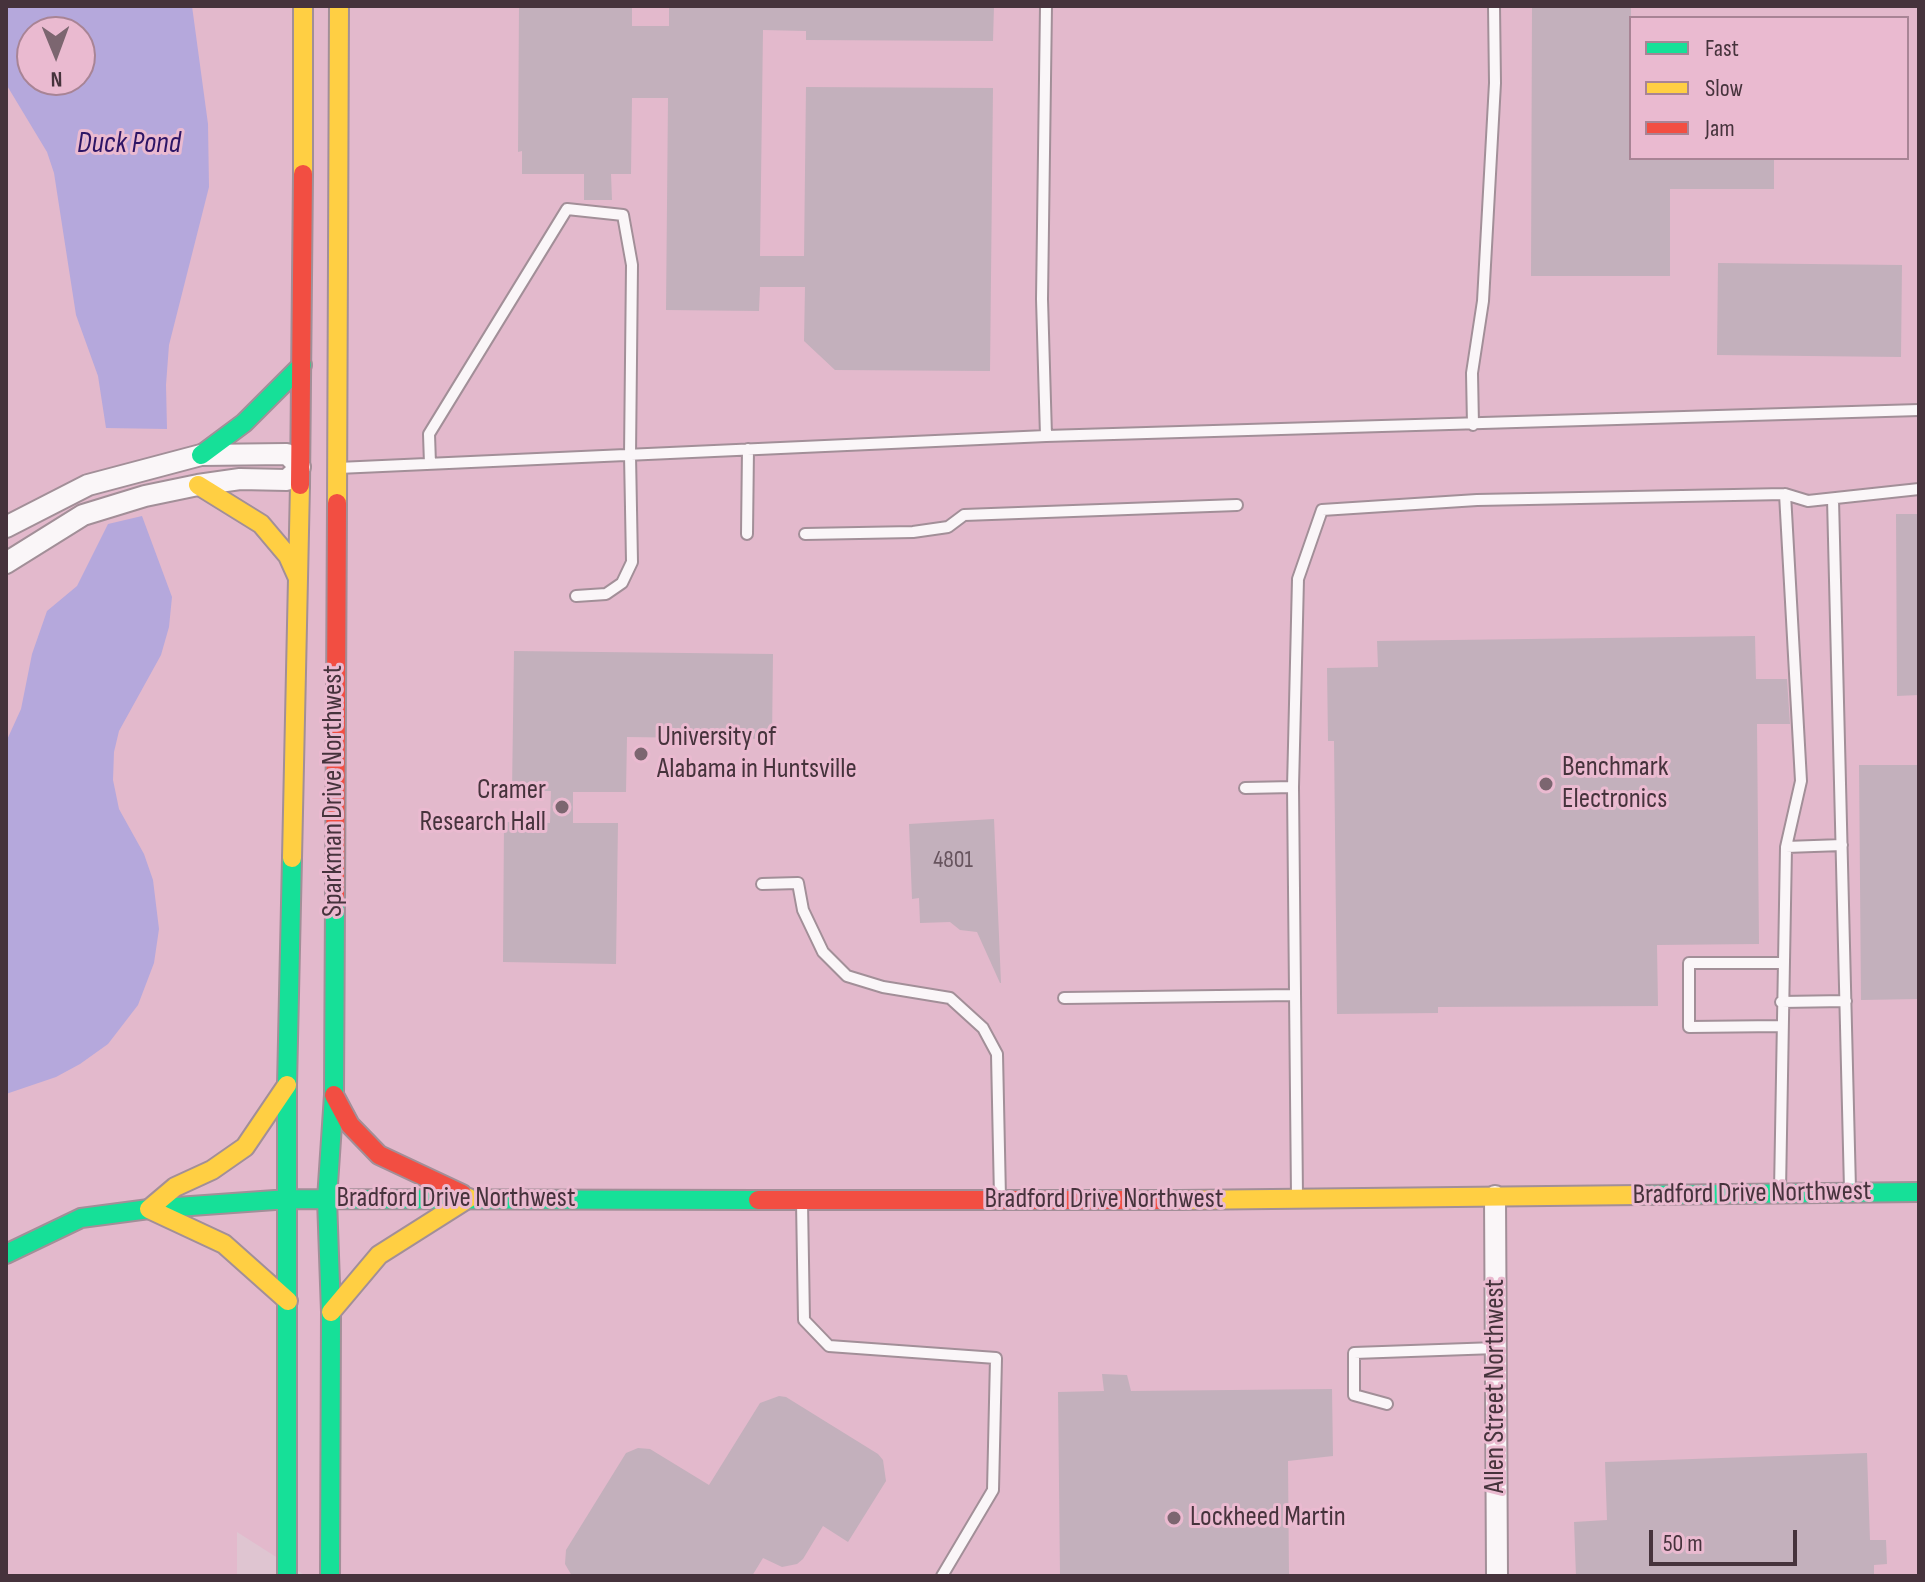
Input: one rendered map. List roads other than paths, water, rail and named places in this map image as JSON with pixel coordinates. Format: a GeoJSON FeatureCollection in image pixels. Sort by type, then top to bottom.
{"type":"FeatureCollection","features":[{"type":"Feature","properties":{"kind":"main road","name":"Sparkman Drive Northwest"},"geometry":{"type":"LineString","coordinates":[[287,1576],[287,1085],[302,365],[303,6]]}},
{"type":"Feature","properties":{"kind":"main road","name":"Sparkman Drive Northwest"},"geometry":{"type":"LineString","coordinates":[[330,1576],[331,1312],[327,1199],[334,1095],[339,6]]}},
{"type":"Feature","properties":{"kind":"main road"},"geometry":{"type":"LineString","coordinates":[[201,455],[244,423],[302,365]]}},
{"type":"Feature","properties":{"kind":"main road"},"geometry":{"type":"LineString","coordinates":[[198,485],[261,524],[288,556],[297,576]]}},
{"type":"Feature","properties":{"kind":"main road"},"geometry":{"type":"LineString","coordinates":[[287,1085],[245,1147],[212,1170],[175,1187],[149,1209],[224,1244],[288,1301]]}},
{"type":"Feature","properties":{"kind":"main road"},"geometry":{"type":"LineString","coordinates":[[334,1095],[350,1125],[379,1155],[470,1198]]}},
{"type":"Feature","properties":{"kind":"main road","name":"Bradford Drive Northwest"},"geometry":{"type":"LineString","coordinates":[[6,1254],[81,1218],[149,1209],[289,1199],[1297,1199],[1919,1192]]}},
{"type":"Feature","properties":{"kind":"main road"},"geometry":{"type":"LineString","coordinates":[[331,1312],[379,1255],[470,1198]]}},
{"type":"Feature","properties":{"kind":"street"},"geometry":{"type":"LineString","coordinates":[[6,527],[88,485],[201,455],[287,454],[300,467],[337,468]]}},
{"type":"Feature","properties":{"kind":"street"},"geometry":{"type":"LineString","coordinates":[[6,563],[83,515],[145,496],[198,485],[240,479],[287,480],[300,467]]}},
{"type":"Feature","properties":{"kind":"street","name":"Allen Street Northwest"},"geometry":{"type":"LineString","coordinates":[[1495,1196],[1497,1576]]}},
{"type":"Feature","properties":{"kind":"lane"},"geometry":{"type":"LineString","coordinates":[[1046,6],[1042,299],[1046,436]]}},
{"type":"Feature","properties":{"kind":"lane"},"geometry":{"type":"LineString","coordinates":[[1473,425],[1472,373],[1483,301],[1494,96],[1494,6]]}},
{"type":"Feature","properties":{"kind":"lane"},"geometry":{"type":"LineString","coordinates":[[430,464],[429,434],[567,209],[623,215],[632,265],[632,562],[622,583],[606,594],[576,596]]}},
{"type":"Feature","properties":{"kind":"lane"},"geometry":{"type":"LineString","coordinates":[[337,468],[1046,436],[1919,410]]}},
{"type":"Feature","properties":{"kind":"lane"},"geometry":{"type":"LineString","coordinates":[[747,534],[748,449]]}},
{"type":"Feature","properties":{"kind":"lane"},"geometry":{"type":"LineString","coordinates":[[1297,1199],[1293,787],[1298,579],[1322,510],[1477,500],[1785,494],[1808,501],[1919,489]]}},
{"type":"Feature","properties":{"kind":"lane"},"geometry":{"type":"LineString","coordinates":[[1780,1193],[1786,847],[1801,781],[1785,494]]}},
{"type":"Feature","properties":{"kind":"lane"},"geometry":{"type":"LineString","coordinates":[[1833,499],[1850,1193]]}},
{"type":"Feature","properties":{"kind":"lane"},"geometry":{"type":"LineString","coordinates":[[805,534],[913,532],[948,527],[964,515],[1237,505]]}},
{"type":"Feature","properties":{"kind":"lane"},"geometry":{"type":"LineString","coordinates":[[1245,788],[1293,787]]}},
{"type":"Feature","properties":{"kind":"lane"},"geometry":{"type":"LineString","coordinates":[[1786,847],[1842,845]]}},
{"type":"Feature","properties":{"kind":"lane"},"geometry":{"type":"LineString","coordinates":[[762,884],[798,883],[803,910],[823,952],[847,976],[883,987],[950,998],[983,1028],[997,1054],[1000,1200]]}},
{"type":"Feature","properties":{"kind":"lane"},"geometry":{"type":"LineString","coordinates":[[1781,1026],[1689,1027],[1689,963],[1782,963]]}},
{"type":"Feature","properties":{"kind":"lane"},"geometry":{"type":"LineString","coordinates":[[1064,998],[1295,995]]}},
{"type":"Feature","properties":{"kind":"lane"},"geometry":{"type":"LineString","coordinates":[[1781,1002],[1846,1001]]}},
{"type":"Feature","properties":{"kind":"lane"},"geometry":{"type":"LineString","coordinates":[[802,1200],[804,1320],[829,1346],[996,1358],[993,1490],[942,1576]]}},
{"type":"Feature","properties":{"kind":"lane"},"geometry":{"type":"LineString","coordinates":[[1387,1404],[1354,1395],[1354,1353],[1496,1348]]}},
{"type":"Feature","properties":{"kind":"water","name":"Duck Pond"},"geometry":{"type":"Polygon","coordinates":[[[6,6],[192,6],[208,124],[209,187],[169,345],[167,429],[106,428],[98,376],[76,315],[54,173],[47,152],[6,84],[6,6]]]}},
{"type":"Feature","properties":{"kind":"water"},"geometry":{"type":"Polygon","coordinates":[[[142,516],[172,597],[169,627],[161,655],[119,731],[114,752],[113,780],[119,809],[144,854],[153,880],[159,929],[154,963],[138,1005],[108,1044],[56,1077],[6,1094],[6,742],[21,709],[32,654],[47,611],[77,586],[108,524],[142,516]]]}},
{"type":"Feature","properties":{"kind":"place","name":"University of Alabama in Huntsville"},"geometry":{"type":"Point","coordinates":[641,754]}},
{"type":"Feature","properties":{"kind":"place","name":"Benchmark Electronics"},"geometry":{"type":"Point","coordinates":[1546,784]}},
{"type":"Feature","properties":{"kind":"place","name":"Cramer Research Hall"},"geometry":{"type":"Point","coordinates":[562,807]}},
{"type":"Feature","properties":{"kind":"place","name":"Lockheed Martin"},"geometry":{"type":"Point","coordinates":[1174,1518]}}]}
